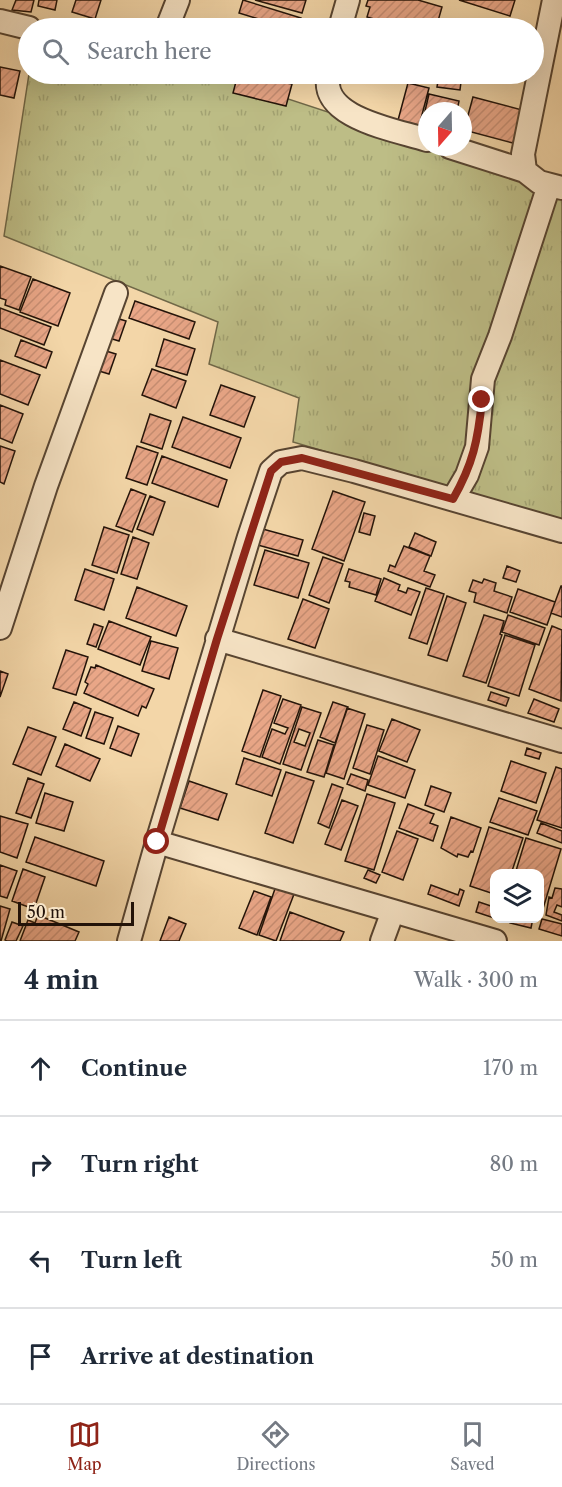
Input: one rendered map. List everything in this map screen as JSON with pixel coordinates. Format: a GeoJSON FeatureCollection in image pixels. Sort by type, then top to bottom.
{"type":"FeatureCollection","features":[{"type":"Feature","properties":{"kind":"street"},"geometry":{"type":"LineString","coordinates":[[171,18],[178,0]]}},
{"type":"Feature","properties":{"kind":"street"},"geometry":{"type":"LineString","coordinates":[[343,18],[348,0]]}},
{"type":"Feature","properties":{"kind":"street"},"geometry":{"type":"LineString","coordinates":[[544,51],[554,0]]}},
{"type":"Feature","properties":{"kind":"street"},"geometry":{"type":"LineString","coordinates":[[0,21],[18,25]]}},
{"type":"Feature","properties":{"kind":"street"},"geometry":{"type":"LineString","coordinates":[[328,84],[332,99],[348,114],[418,137]]}},
{"type":"Feature","properties":{"kind":"street"},"geometry":{"type":"LineString","coordinates":[[525,171],[524,154],[538,84]]}},
{"type":"Feature","properties":{"kind":"street"},"geometry":{"type":"LineString","coordinates":[[453,499],[467,475],[477,447],[483,379],[556,186],[539,182],[525,171],[472,154]]}},
{"type":"Feature","properties":{"kind":"street"},"geometry":{"type":"LineString","coordinates":[[0,628],[46,486],[116,293]]}},
{"type":"Feature","properties":{"kind":"street"},"geometry":{"type":"LineString","coordinates":[[129,941],[217,639],[271,471],[281,462],[302,458],[562,531]]}},
{"type":"Feature","properties":{"kind":"street"},"geometry":{"type":"LineString","coordinates":[[217,639],[562,741]]}},
{"type":"Feature","properties":{"kind":"street"},"geometry":{"type":"LineString","coordinates":[[157,842],[495,941]]}},
{"type":"Feature","properties":{"kind":"street"},"geometry":{"type":"LineString","coordinates":[[382,941],[393,911]]}},
{"type":"Feature","properties":{"kind":"green space"},"geometry":{"type":"Polygon","coordinates":[[[27,84],[242,84],[418,142],[418,156],[462,156],[562,189],[562,521],[293,442],[299,398],[209,364],[218,322],[4,236],[27,84]]]}},
{"type":"Feature","properties":{"kind":"building"},"geometry":{"type":"Polygon","coordinates":[[[16,0],[34,0],[31,12],[12,10],[16,0]]]}},
{"type":"Feature","properties":{"kind":"building"},"geometry":{"type":"Polygon","coordinates":[[[39,0],[57,0],[55,10],[38,6],[39,0]]]}},
{"type":"Feature","properties":{"kind":"building"},"geometry":{"type":"Polygon","coordinates":[[[76,0],[101,0],[95,18],[72,12],[76,0]]]}},
{"type":"Feature","properties":{"kind":"building"},"geometry":{"type":"Polygon","coordinates":[[[243,0],[301,18],[255,18],[239,13],[243,0]]]}},
{"type":"Feature","properties":{"kind":"building"},"geometry":{"type":"Polygon","coordinates":[[[255,0],[306,0],[302,13],[255,0]]]}},
{"type":"Feature","properties":{"kind":"building"},"geometry":{"type":"Polygon","coordinates":[[[368,0],[418,0],[442,7],[439,18],[371,18],[367,17],[370,7],[366,6],[368,0]]]}},
{"type":"Feature","properties":{"kind":"building"},"geometry":{"type":"Polygon","coordinates":[[[459,0],[515,0],[510,16],[459,0]]]}},
{"type":"Feature","properties":{"kind":"building"},"geometry":{"type":"Polygon","coordinates":[[[0,67],[18,71],[14,98],[0,95],[0,67]]]}},
{"type":"Feature","properties":{"kind":"building"},"geometry":{"type":"Polygon","coordinates":[[[235,84],[292,84],[286,106],[233,93],[235,84]]]}},
{"type":"Feature","properties":{"kind":"building"},"geometry":{"type":"Polygon","coordinates":[[[408,84],[429,88],[425,102],[418,102],[418,130],[397,124],[408,84]]]}},
{"type":"Feature","properties":{"kind":"building"},"geometry":{"type":"Polygon","coordinates":[[[437,84],[461,84],[460,90],[437,87],[437,84]]]}},
{"type":"Feature","properties":{"kind":"building"},"geometry":{"type":"Polygon","coordinates":[[[429,94],[459,101],[459,102],[427,102],[429,94]]]}},
{"type":"Feature","properties":{"kind":"building"},"geometry":{"type":"Polygon","coordinates":[[[473,97],[522,110],[513,143],[472,132],[473,97]]]}},
{"type":"Feature","properties":{"kind":"building"},"geometry":{"type":"Polygon","coordinates":[[[0,266],[31,277],[19,310],[5,305],[6,300],[0,298],[0,266]]]}},
{"type":"Feature","properties":{"kind":"building"},"geometry":{"type":"Polygon","coordinates":[[[33,279],[70,293],[58,326],[20,312],[33,279]]]}},
{"type":"Feature","properties":{"kind":"building"},"geometry":{"type":"Polygon","coordinates":[[[135,301],[195,322],[189,339],[129,318],[135,301]]]}},
{"type":"Feature","properties":{"kind":"building"},"geometry":{"type":"Polygon","coordinates":[[[0,308],[51,327],[44,345],[0,328],[0,308]]]}},
{"type":"Feature","properties":{"kind":"building"},"geometry":{"type":"Polygon","coordinates":[[[116,318],[126,321],[119,341],[109,338],[116,318]]]}},
{"type":"Feature","properties":{"kind":"building"},"geometry":{"type":"Polygon","coordinates":[[[164,339],[195,349],[187,375],[156,366],[164,339]]]}},
{"type":"Feature","properties":{"kind":"building"},"geometry":{"type":"Polygon","coordinates":[[[21,340],[52,352],[46,368],[15,356],[21,340]]]}},
{"type":"Feature","properties":{"kind":"building"},"geometry":{"type":"Polygon","coordinates":[[[106,351],[116,354],[109,374],[99,371],[106,351]]]}},
{"type":"Feature","properties":{"kind":"building"},"geometry":{"type":"Polygon","coordinates":[[[0,360],[40,375],[28,405],[0,394],[0,360]]]}},
{"type":"Feature","properties":{"kind":"building"},"geometry":{"type":"Polygon","coordinates":[[[152,369],[186,381],[176,408],[142,395],[152,369]]]}},
{"type":"Feature","properties":{"kind":"building"},"geometry":{"type":"Polygon","coordinates":[[[221,385],[255,397],[244,427],[210,415],[221,385]]]}},
{"type":"Feature","properties":{"kind":"building"},"geometry":{"type":"Polygon","coordinates":[[[0,405],[23,414],[12,443],[0,438],[0,405]]]}},
{"type":"Feature","properties":{"kind":"building"},"geometry":{"type":"Polygon","coordinates":[[[150,414],[171,421],[162,449],[141,442],[150,414]]]}},
{"type":"Feature","properties":{"kind":"building"},"geometry":{"type":"Polygon","coordinates":[[[183,417],[241,438],[230,468],[172,447],[183,417]]]}},
{"type":"Feature","properties":{"kind":"building"},"geometry":{"type":"Polygon","coordinates":[[[0,446],[15,451],[4,484],[0,482],[0,446]]]}},
{"type":"Feature","properties":{"kind":"building"},"geometry":{"type":"Polygon","coordinates":[[[137,446],[158,453],[147,485],[126,478],[137,446]]]}},
{"type":"Feature","properties":{"kind":"building"},"geometry":{"type":"Polygon","coordinates":[[[162,456],[227,480],[218,507],[152,483],[162,456]]]}},
{"type":"Feature","properties":{"kind":"building"},"geometry":{"type":"Polygon","coordinates":[[[131,489],[146,495],[132,532],[116,526],[131,489]]]}},
{"type":"Feature","properties":{"kind":"building"},"geometry":{"type":"Polygon","coordinates":[[[333,491],[365,502],[344,561],[312,549],[333,491]]]}},
{"type":"Feature","properties":{"kind":"building"},"geometry":{"type":"Polygon","coordinates":[[[150,496],[165,502],[153,535],[137,529],[150,496]]]}},
{"type":"Feature","properties":{"kind":"building"},"geometry":{"type":"Polygon","coordinates":[[[364,513],[375,516],[370,535],[359,532],[364,513]]]}},
{"type":"Feature","properties":{"kind":"building"},"geometry":{"type":"Polygon","coordinates":[[[104,527],[129,535],[117,573],[92,565],[104,527]]]}},
{"type":"Feature","properties":{"kind":"building"},"geometry":{"type":"Polygon","coordinates":[[[259,528],[303,540],[298,556],[254,544],[259,528]]]}},
{"type":"Feature","properties":{"kind":"building"},"geometry":{"type":"Polygon","coordinates":[[[415,533],[436,542],[431,556],[409,547],[415,533]]]}},
{"type":"Feature","properties":{"kind":"building"},"geometry":{"type":"Polygon","coordinates":[[[133,537],[149,543],[137,579],[121,574],[133,537]]]}},
{"type":"Feature","properties":{"kind":"building"},"geometry":{"type":"Polygon","coordinates":[[[404,546],[430,556],[424,571],[435,575],[430,587],[388,571],[390,565],[395,567],[404,546]]]}},
{"type":"Feature","properties":{"kind":"building"},"geometry":{"type":"Polygon","coordinates":[[[265,550],[309,563],[298,598],[254,585],[265,550]]]}},
{"type":"Feature","properties":{"kind":"building"},"geometry":{"type":"Polygon","coordinates":[[[323,557],[343,564],[329,603],[309,595],[323,557]]]}},
{"type":"Feature","properties":{"kind":"building"},"geometry":{"type":"Polygon","coordinates":[[[507,566],[520,571],[516,582],[503,578],[507,566]]]}},
{"type":"Feature","properties":{"kind":"building"},"geometry":{"type":"Polygon","coordinates":[[[85,569],[114,579],[104,610],[75,600],[85,569]]]}},
{"type":"Feature","properties":{"kind":"building"},"geometry":{"type":"Polygon","coordinates":[[[349,569],[381,579],[376,595],[349,587],[350,582],[345,581],[349,569]]]}},
{"type":"Feature","properties":{"kind":"building"},"geometry":{"type":"Polygon","coordinates":[[[384,578],[400,585],[398,590],[406,593],[408,588],[420,592],[411,615],[375,601],[384,578]]]}},
{"type":"Feature","properties":{"kind":"building"},"geometry":{"type":"Polygon","coordinates":[[[484,579],[496,583],[494,591],[512,597],[507,613],[474,602],[476,593],[469,591],[473,580],[482,583],[484,579]]]}},
{"type":"Feature","properties":{"kind":"building"},"geometry":{"type":"Polygon","coordinates":[[[562,586],[562,617],[551,613],[562,586]]]}},
{"type":"Feature","properties":{"kind":"building"},"geometry":{"type":"Polygon","coordinates":[[[137,587],[187,606],[176,636],[126,618],[137,587]]]}},
{"type":"Feature","properties":{"kind":"building"},"geometry":{"type":"Polygon","coordinates":[[[426,588],[444,594],[427,644],[409,638],[426,588]]]}},
{"type":"Feature","properties":{"kind":"building"},"geometry":{"type":"Polygon","coordinates":[[[518,589],[555,602],[547,625],[510,612],[518,589]]]}},
{"type":"Feature","properties":{"kind":"building"},"geometry":{"type":"Polygon","coordinates":[[[447,596],[466,603],[447,661],[428,655],[447,596]]]}},
{"type":"Feature","properties":{"kind":"building"},"geometry":{"type":"Polygon","coordinates":[[[303,599],[329,609],[315,648],[288,639],[303,599]]]}},
{"type":"Feature","properties":{"kind":"building"},"geometry":{"type":"Polygon","coordinates":[[[484,615],[504,621],[500,634],[502,635],[486,683],[463,676],[484,615]]]}},
{"type":"Feature","properties":{"kind":"building"},"geometry":{"type":"Polygon","coordinates":[[[508,615],[545,628],[539,645],[502,632],[508,615]]]}},
{"type":"Feature","properties":{"kind":"building"},"geometry":{"type":"Polygon","coordinates":[[[109,621],[151,637],[140,665],[98,649],[109,621]]]}},
{"type":"Feature","properties":{"kind":"building"},"geometry":{"type":"Polygon","coordinates":[[[94,624],[103,627],[96,647],[87,644],[94,624]]]}},
{"type":"Feature","properties":{"kind":"building"},"geometry":{"type":"Polygon","coordinates":[[[552,626],[562,630],[561,701],[529,689],[552,626]]]}},
{"type":"Feature","properties":{"kind":"building"},"geometry":{"type":"Polygon","coordinates":[[[505,635],[535,645],[519,696],[488,686],[505,635]]]}},
{"type":"Feature","properties":{"kind":"building"},"geometry":{"type":"Polygon","coordinates":[[[151,641],[178,648],[169,679],[142,671],[151,641]]]}},
{"type":"Feature","properties":{"kind":"building"},"geometry":{"type":"Polygon","coordinates":[[[66,650],[88,657],[76,695],[53,688],[66,650]]]}},
{"type":"Feature","properties":{"kind":"building"},"geometry":{"type":"Polygon","coordinates":[[[96,665],[154,689],[146,708],[142,706],[138,716],[84,693],[88,684],[85,682],[91,667],[95,668],[96,665]]]}},
{"type":"Feature","properties":{"kind":"building"},"geometry":{"type":"Polygon","coordinates":[[[0,671],[8,674],[0,697],[0,671]]]}},
{"type":"Feature","properties":{"kind":"building"},"geometry":{"type":"Polygon","coordinates":[[[263,690],[281,696],[260,757],[242,751],[263,690]]]}},
{"type":"Feature","properties":{"kind":"building"},"geometry":{"type":"Polygon","coordinates":[[[491,692],[509,698],[506,706],[488,700],[491,692]]]}},
{"type":"Feature","properties":{"kind":"building"},"geometry":{"type":"Polygon","coordinates":[[[283,699],[301,705],[280,764],[262,757],[272,729],[285,734],[288,728],[274,723],[283,699]]]}},
{"type":"Feature","properties":{"kind":"building"},"geometry":{"type":"Polygon","coordinates":[[[534,699],[559,709],[554,722],[528,713],[534,699]]]}},
{"type":"Feature","properties":{"kind":"building"},"geometry":{"type":"Polygon","coordinates":[[[74,702],[91,709],[81,736],[63,729],[74,702]]]}},
{"type":"Feature","properties":{"kind":"building"},"geometry":{"type":"Polygon","coordinates":[[[333,702],[348,707],[335,743],[320,737],[333,702]]]}},
{"type":"Feature","properties":{"kind":"building"},"geometry":{"type":"Polygon","coordinates":[[[302,707],[321,713],[301,770],[283,764],[302,707]],[[299,729],[294,742],[305,746],[310,733],[299,729]]]}},
{"type":"Feature","properties":{"kind":"building"},"geometry":{"type":"Polygon","coordinates":[[[347,708],[365,714],[344,779],[326,773],[347,708]]]}},
{"type":"Feature","properties":{"kind":"building"},"geometry":{"type":"Polygon","coordinates":[[[95,712],[113,718],[104,744],[86,738],[95,712]]]}},
{"type":"Feature","properties":{"kind":"building"},"geometry":{"type":"Polygon","coordinates":[[[392,719],[420,730],[407,762],[379,751],[392,719]]]}},
{"type":"Feature","properties":{"kind":"building"},"geometry":{"type":"Polygon","coordinates":[[[367,725],[384,730],[370,774],[353,768],[367,725]]]}},
{"type":"Feature","properties":{"kind":"building"},"geometry":{"type":"Polygon","coordinates":[[[118,726],[139,734],[131,756],[110,748],[118,726]]]}},
{"type":"Feature","properties":{"kind":"building"},"geometry":{"type":"Polygon","coordinates":[[[28,727],[56,737],[41,775],[13,764],[28,727]]]}},
{"type":"Feature","properties":{"kind":"building"},"geometry":{"type":"Polygon","coordinates":[[[318,740],[334,745],[324,777],[307,772],[318,740]]]}},
{"type":"Feature","properties":{"kind":"building"},"geometry":{"type":"Polygon","coordinates":[[[65,744],[100,759],[90,781],[56,766],[65,744]]]}},
{"type":"Feature","properties":{"kind":"building"},"geometry":{"type":"Polygon","coordinates":[[[527,748],[541,753],[539,759],[525,755],[527,748]]]}},
{"type":"Feature","properties":{"kind":"building"},"geometry":{"type":"Polygon","coordinates":[[[378,756],[415,770],[405,798],[368,785],[378,756]]]}},
{"type":"Feature","properties":{"kind":"building"},"geometry":{"type":"Polygon","coordinates":[[[244,758],[281,770],[272,796],[236,784],[244,758]]]}},
{"type":"Feature","properties":{"kind":"building"},"geometry":{"type":"Polygon","coordinates":[[[511,761],[546,773],[536,803],[501,791],[511,761]]]}},
{"type":"Feature","properties":{"kind":"building"},"geometry":{"type":"Polygon","coordinates":[[[556,767],[562,769],[562,828],[537,820],[556,767]]]}},
{"type":"Feature","properties":{"kind":"building"},"geometry":{"type":"Polygon","coordinates":[[[286,772],[314,781],[293,843],[265,833],[286,772]]]}},
{"type":"Feature","properties":{"kind":"building"},"geometry":{"type":"Polygon","coordinates":[[[351,774],[368,780],[365,791],[347,784],[351,774]]]}},
{"type":"Feature","properties":{"kind":"building"},"geometry":{"type":"Polygon","coordinates":[[[28,778],[44,784],[31,818],[16,813],[28,778]]]}},
{"type":"Feature","properties":{"kind":"building"},"geometry":{"type":"Polygon","coordinates":[[[189,781],[227,794],[218,820],[180,808],[189,781]]]}},
{"type":"Feature","properties":{"kind":"building"},"geometry":{"type":"Polygon","coordinates":[[[332,784],[343,788],[329,828],[318,823],[332,784]]]}},
{"type":"Feature","properties":{"kind":"building"},"geometry":{"type":"Polygon","coordinates":[[[431,786],[451,793],[444,812],[425,805],[431,786]]]}},
{"type":"Feature","properties":{"kind":"building"},"geometry":{"type":"Polygon","coordinates":[[[45,793],[73,802],[64,831],[36,823],[45,793]]]}},
{"type":"Feature","properties":{"kind":"building"},"geometry":{"type":"Polygon","coordinates":[[[367,794],[395,803],[374,870],[345,861],[367,794]]]}},
{"type":"Feature","properties":{"kind":"building"},"geometry":{"type":"Polygon","coordinates":[[[499,798],[537,811],[528,835],[490,822],[499,798]]]}},
{"type":"Feature","properties":{"kind":"building"},"geometry":{"type":"Polygon","coordinates":[[[342,800],[358,806],[341,850],[325,844],[342,800]]]}},
{"type":"Feature","properties":{"kind":"building"},"geometry":{"type":"Polygon","coordinates":[[[408,804],[434,814],[430,823],[438,826],[433,841],[399,828],[408,804]]]}},
{"type":"Feature","properties":{"kind":"building"},"geometry":{"type":"Polygon","coordinates":[[[0,816],[28,824],[17,858],[0,852],[0,816]]]}},
{"type":"Feature","properties":{"kind":"building"},"geometry":{"type":"Polygon","coordinates":[[[451,817],[481,828],[473,852],[471,851],[468,857],[458,854],[457,857],[441,848],[451,817]]]}},
{"type":"Feature","properties":{"kind":"building"},"geometry":{"type":"Polygon","coordinates":[[[541,823],[562,831],[562,843],[537,833],[541,823]]]}},
{"type":"Feature","properties":{"kind":"building"},"geometry":{"type":"Polygon","coordinates":[[[489,827],[523,838],[513,869],[490,869],[490,893],[470,886],[489,827]]]}},
{"type":"Feature","properties":{"kind":"building"},"geometry":{"type":"Polygon","coordinates":[[[397,831],[418,839],[403,880],[382,872],[397,831]]]}},
{"type":"Feature","properties":{"kind":"building"},"geometry":{"type":"Polygon","coordinates":[[[35,837],[104,861],[96,886],[26,862],[35,837]]]}},
{"type":"Feature","properties":{"kind":"building"},"geometry":{"type":"Polygon","coordinates":[[[526,838],[561,849],[544,905],[544,869],[517,869],[526,838]]]}},
{"type":"Feature","properties":{"kind":"building"},"geometry":{"type":"Polygon","coordinates":[[[0,865],[17,871],[7,898],[0,896],[0,865]]]}},
{"type":"Feature","properties":{"kind":"building"},"geometry":{"type":"Polygon","coordinates":[[[23,869],[45,877],[34,909],[12,901],[23,869]]]}},
{"type":"Feature","properties":{"kind":"building"},"geometry":{"type":"Polygon","coordinates":[[[368,870],[380,875],[376,883],[364,878],[368,870]]]}},
{"type":"Feature","properties":{"kind":"building"},"geometry":{"type":"Polygon","coordinates":[[[277,883],[296,889],[276,941],[259,935],[277,883]]]}},
{"type":"Feature","properties":{"kind":"building"},"geometry":{"type":"Polygon","coordinates":[[[431,885],[458,895],[460,889],[464,891],[459,906],[428,894],[431,885]]]}},
{"type":"Feature","properties":{"kind":"building"},"geometry":{"type":"Polygon","coordinates":[[[555,888],[562,889],[562,907],[557,905],[554,912],[562,915],[562,921],[546,915],[549,897],[552,898],[555,888]]]}},
{"type":"Feature","properties":{"kind":"building"},"geometry":{"type":"Polygon","coordinates":[[[254,891],[271,897],[257,935],[239,928],[254,891]]]}},
{"type":"Feature","properties":{"kind":"building"},"geometry":{"type":"Polygon","coordinates":[[[479,902],[490,906],[490,917],[476,912],[479,902]]]}},
{"type":"Feature","properties":{"kind":"building"},"geometry":{"type":"Polygon","coordinates":[[[0,906],[10,909],[1,941],[0,941],[0,906]]]}},
{"type":"Feature","properties":{"kind":"building"},"geometry":{"type":"Polygon","coordinates":[[[290,912],[344,932],[340,941],[280,941],[290,912]]]}},
{"type":"Feature","properties":{"kind":"building"},"geometry":{"type":"Polygon","coordinates":[[[38,915],[79,932],[75,941],[20,941],[28,920],[35,923],[38,915]]]}},
{"type":"Feature","properties":{"kind":"building"},"geometry":{"type":"Polygon","coordinates":[[[169,917],[186,924],[179,941],[160,941],[169,917]]]}},
{"type":"Feature","properties":{"kind":"building"},"geometry":{"type":"Polygon","coordinates":[[[544,920],[562,924],[562,936],[539,929],[544,920]]]}},
{"type":"Feature","properties":{"kind":"building"},"geometry":{"type":"Polygon","coordinates":[[[12,922],[23,926],[16,941],[7,941],[5,940],[12,922]]]}},
{"type":"Feature","properties":{"kind":"building"},"geometry":{"type":"Polygon","coordinates":[[[510,923],[532,923],[531,928],[510,923]]]}},
{"type":"Feature","properties":{"kind":"route"},"geometry":{"type":"LineString","coordinates":[[157,842],[217,639],[271,471],[281,462],[302,458],[453,499],[467,475],[477,447],[482,400]]}}]}
